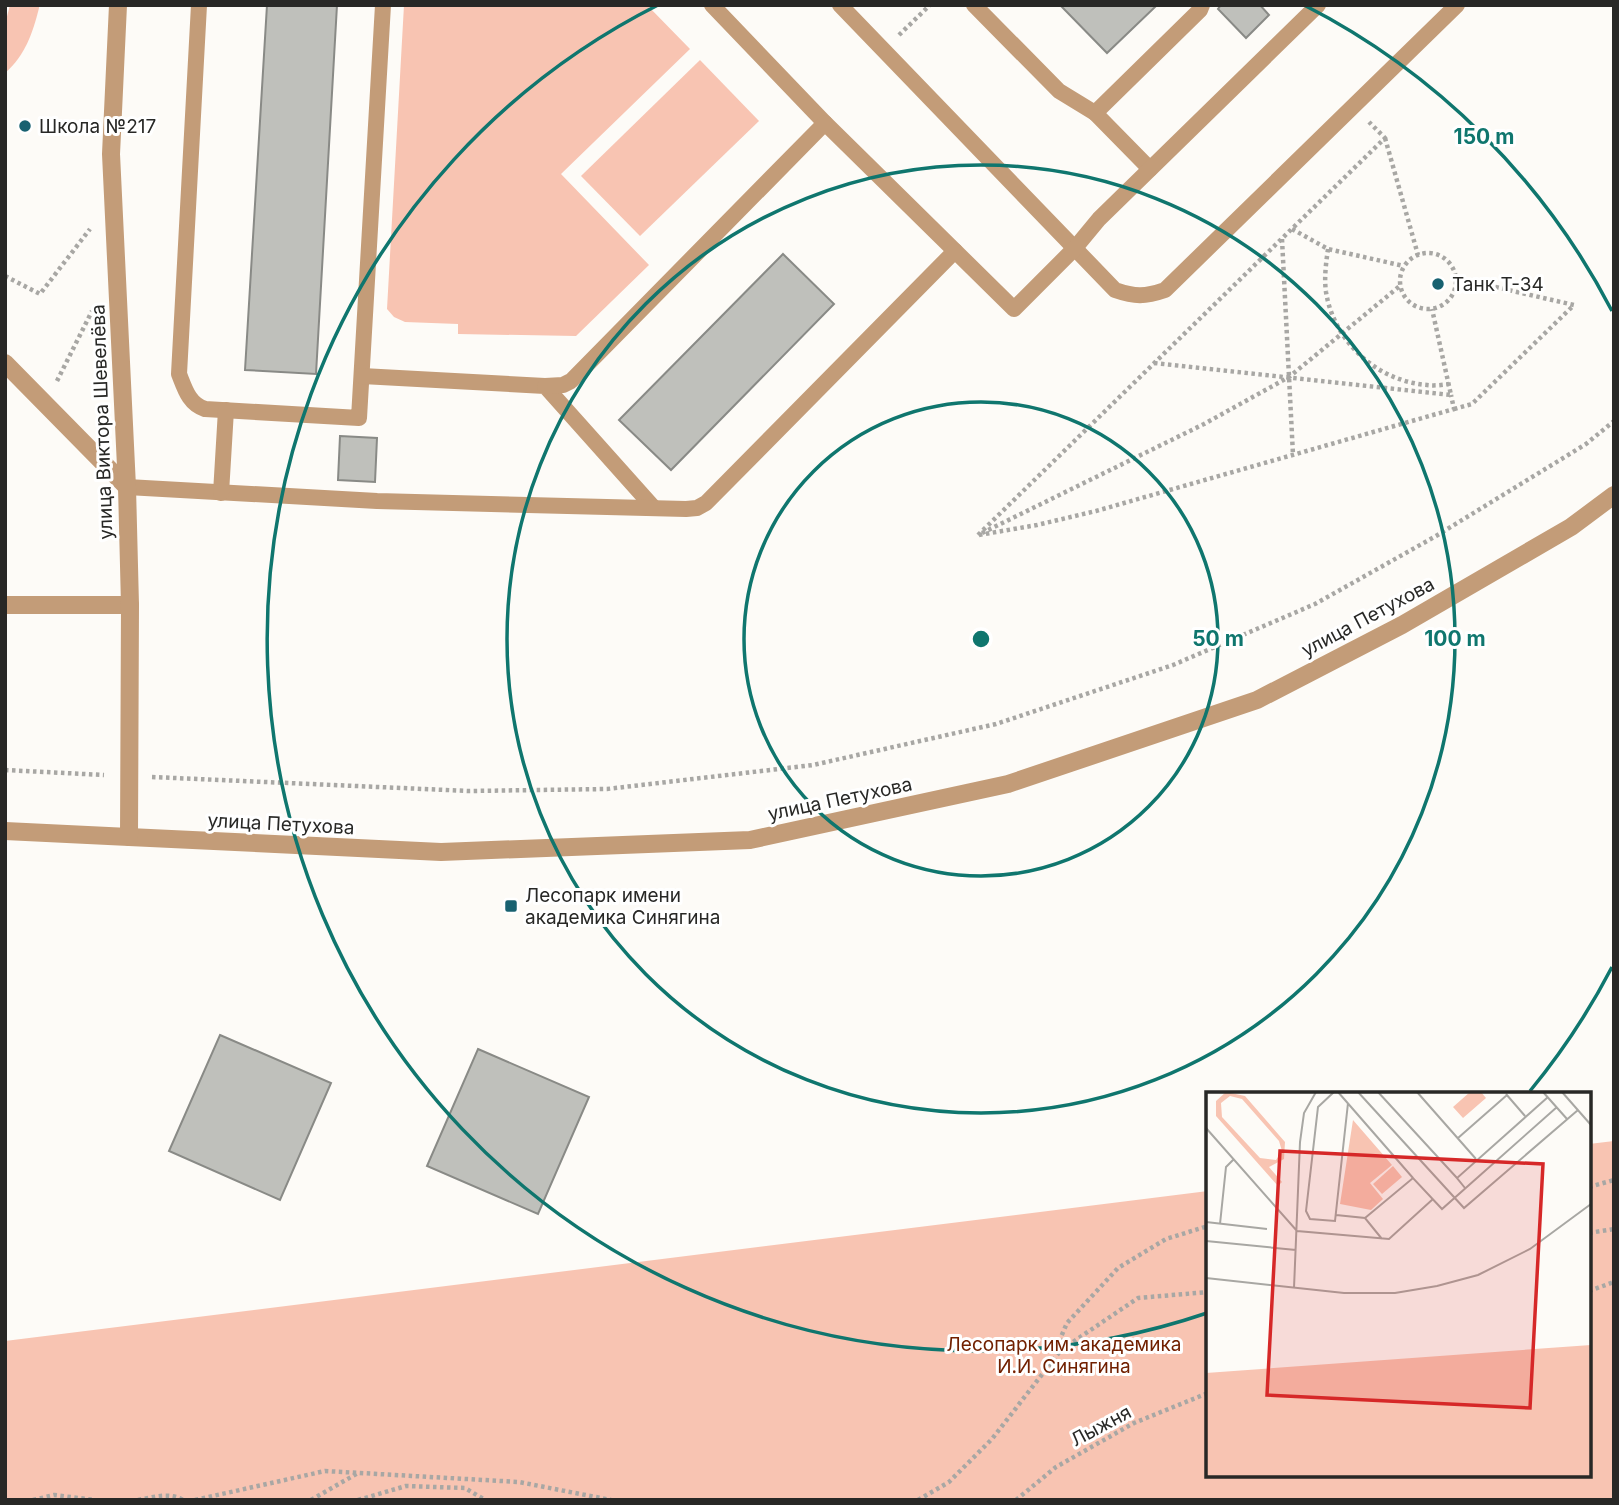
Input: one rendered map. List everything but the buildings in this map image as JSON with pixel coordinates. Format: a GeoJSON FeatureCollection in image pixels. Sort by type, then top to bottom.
{"type":"FeatureCollection","features":[{"type":"Feature","properties":{"kind":"street","name":"улица Виктора Шевелёва"},"geometry":{"type":"LineString","coordinates":[[118,5],[111,153],[127,487],[130,605],[129,837]]}},
{"type":"Feature","properties":{"kind":"street"},"geometry":{"type":"LineString","coordinates":[[5,363],[127,487]]}},
{"type":"Feature","properties":{"kind":"street","name":"улица Петухова"},"geometry":{"type":"LineString","coordinates":[[5,831],[441,852],[750,840],[1008,784],[1257,700],[1402,625],[1571,527],[1614,495]]}},
{"type":"Feature","properties":{"kind":"street"},"geometry":{"type":"LineString","coordinates":[[5,605],[130,605]]}},
{"type":"Feature","properties":{"kind":"lane"},"geometry":{"type":"LineString","coordinates":[[199,5],[179,374],[191,401],[205,409],[359,418],[383,5]]}},
{"type":"Feature","properties":{"kind":"lane"},"geometry":{"type":"LineString","coordinates":[[712,5],[825,122],[1014,309],[1075,248],[1099,219],[1318,5]]}},
{"type":"Feature","properties":{"kind":"lane"},"geometry":{"type":"LineString","coordinates":[[840,5],[1115,290],[1130,295],[1148,296],[1165,290],[1457,5]]}},
{"type":"Feature","properties":{"kind":"lane"},"geometry":{"type":"LineString","coordinates":[[974,5],[1059,91],[1095,113],[1150,169]]}},
{"type":"Feature","properties":{"kind":"lane"},"geometry":{"type":"LineString","coordinates":[[1095,113],[1202,5]]}},
{"type":"Feature","properties":{"kind":"lane"},"geometry":{"type":"LineString","coordinates":[[362,376],[563,385],[570,381],[825,122]]}},
{"type":"Feature","properties":{"kind":"lane"},"geometry":{"type":"LineString","coordinates":[[127,487],[377,501],[697,508],[706,503],[955,251]]}},
{"type":"Feature","properties":{"kind":"lane"},"geometry":{"type":"LineString","coordinates":[[545,386],[654,508]]}},
{"type":"Feature","properties":{"kind":"lane"},"geometry":{"type":"LineString","coordinates":[[221,493],[226,410]]}},
{"type":"Feature","properties":{"kind":"path"},"geometry":{"type":"LineString","coordinates":[[884,50],[930,5]]}},
{"type":"Feature","properties":{"kind":"path"},"geometry":{"type":"LineString","coordinates":[[1354,106],[1385,138],[1418,255]]}},
{"type":"Feature","properties":{"kind":"path"},"geometry":{"type":"LineString","coordinates":[[978,535],[1385,138]]}},
{"type":"Feature","properties":{"kind":"path"},"geometry":{"type":"LineString","coordinates":[[5,276],[40,294],[114,199]]}},
{"type":"Feature","properties":{"kind":"path"},"geometry":{"type":"LineString","coordinates":[[1292,229],[1328,249],[1404,266]]}},
{"type":"Feature","properties":{"kind":"path"},"geometry":{"type":"LineString","coordinates":[[1282,238],[1293,455]]}},
{"type":"Feature","properties":{"kind":"path"},"geometry":{"type":"LineString","coordinates":[[1328,249],[1326,292],[1332,314],[1354,350],[1388,375],[1407,382],[1449,384]]}},
{"type":"Feature","properties":{"kind":"path"},"geometry":{"type":"LineString","coordinates":[[1432,253],[1442,257],[1451,264],[1456,274],[1457,285],[1453,295],[1446,304],[1436,309],[1414,306],[1406,299],[1401,285],[1404,266],[1418,255],[1432,253]]}},
{"type":"Feature","properties":{"kind":"path"},"geometry":{"type":"LineString","coordinates":[[978,535],[1096,511],[1472,404],[1574,305],[1456,278]]}},
{"type":"Feature","properties":{"kind":"path"},"geometry":{"type":"LineString","coordinates":[[978,535],[1204,424],[1289,377],[1401,285]]}},
{"type":"Feature","properties":{"kind":"path"},"geometry":{"type":"LineString","coordinates":[[1432,309],[1454,410]]}},
{"type":"Feature","properties":{"kind":"path"},"geometry":{"type":"LineString","coordinates":[[45,403],[93,310]]}},
{"type":"Feature","properties":{"kind":"path"},"geometry":{"type":"LineString","coordinates":[[1154,363],[1451,395]]}},
{"type":"Feature","properties":{"kind":"path"},"geometry":{"type":"LineString","coordinates":[[5,770],[469,791],[607,789],[813,765],[996,724],[1173,665],[1315,604],[1437,536],[1586,444],[1614,421]]}},
{"type":"Feature","properties":{"kind":"path"},"geometry":{"type":"LineString","coordinates":[[1591,1186],[1614,1180]]}},
{"type":"Feature","properties":{"kind":"path"},"geometry":{"type":"LineString","coordinates":[[1061,1350],[1060,1337],[1067,1323],[1118,1268],[1167,1239],[1206,1227]]}},
{"type":"Feature","properties":{"kind":"path"},"geometry":{"type":"LineString","coordinates":[[1591,1233],[1614,1229]]}},
{"type":"Feature","properties":{"kind":"path"},"geometry":{"type":"LineString","coordinates":[[1591,1290],[1614,1282]]}},
{"type":"Feature","properties":{"kind":"path"},"geometry":{"type":"LineString","coordinates":[[918,1500],[949,1482],[992,1439],[1061,1350],[1138,1298],[1206,1292]]}},
{"type":"Feature","properties":{"kind":"path","name":"Лыжня"},"geometry":{"type":"LineString","coordinates":[[1016,1500],[1056,1467],[1123,1429],[1206,1394]]}},
{"type":"Feature","properties":{"kind":"path"},"geometry":{"type":"LineString","coordinates":[[195,1500],[325,1471],[519,1482],[611,1500]]}},
{"type":"Feature","properties":{"kind":"path"},"geometry":{"type":"LineString","coordinates":[[311,1500],[358,1473]]}},
{"type":"Feature","properties":{"kind":"path"},"geometry":{"type":"LineString","coordinates":[[358,1500],[406,1486],[465,1488],[485,1500]]}},
{"type":"Feature","properties":{"kind":"path"},"geometry":{"type":"LineString","coordinates":[[33,1500],[54,1495],[95,1500]]}},
{"type":"Feature","properties":{"kind":"path"},"geometry":{"type":"LineString","coordinates":[[138,1500],[159,1496],[178,1497],[183,1500]]}},
{"type":"Feature","properties":{"kind":"green space"},"geometry":{"type":"Polygon","coordinates":[[[10,5],[39,5],[39,8],[27,43],[18,59],[5,73],[5,24],[10,5]]]}},
{"type":"Feature","properties":{"kind":"green space"},"geometry":{"type":"Polygon","coordinates":[[[404,5],[647,5],[690,49],[561,174],[649,265],[576,336],[458,334],[458,324],[405,322],[394,317],[387,309],[404,5]]]}},
{"type":"Feature","properties":{"kind":"green space"},"geometry":{"type":"Polygon","coordinates":[[[700,60],[759,121],[640,236],[581,176],[700,60]]]}},
{"type":"Feature","properties":{"kind":"green space","name":"Лесопарк им. академика И.И. Синягина"},"geometry":{"type":"Polygon","coordinates":[[[1614,1141],[1614,1500],[5,1500],[5,1341],[1206,1191],[1206,1477],[1591,1477],[1591,1144],[1614,1141]]]}},
{"type":"Feature","properties":{"kind":"place","name":"Школа №217"},"geometry":{"type":"Point","coordinates":[25,126]}},
{"type":"Feature","properties":{"kind":"place","name":"Танк Т-34"},"geometry":{"type":"Point","coordinates":[1438,284]}},
{"type":"Feature","properties":{"kind":"place","name":"Лесопарк имени академика Синягина"},"geometry":{"type":"Point","coordinates":[511,906]}}]}
